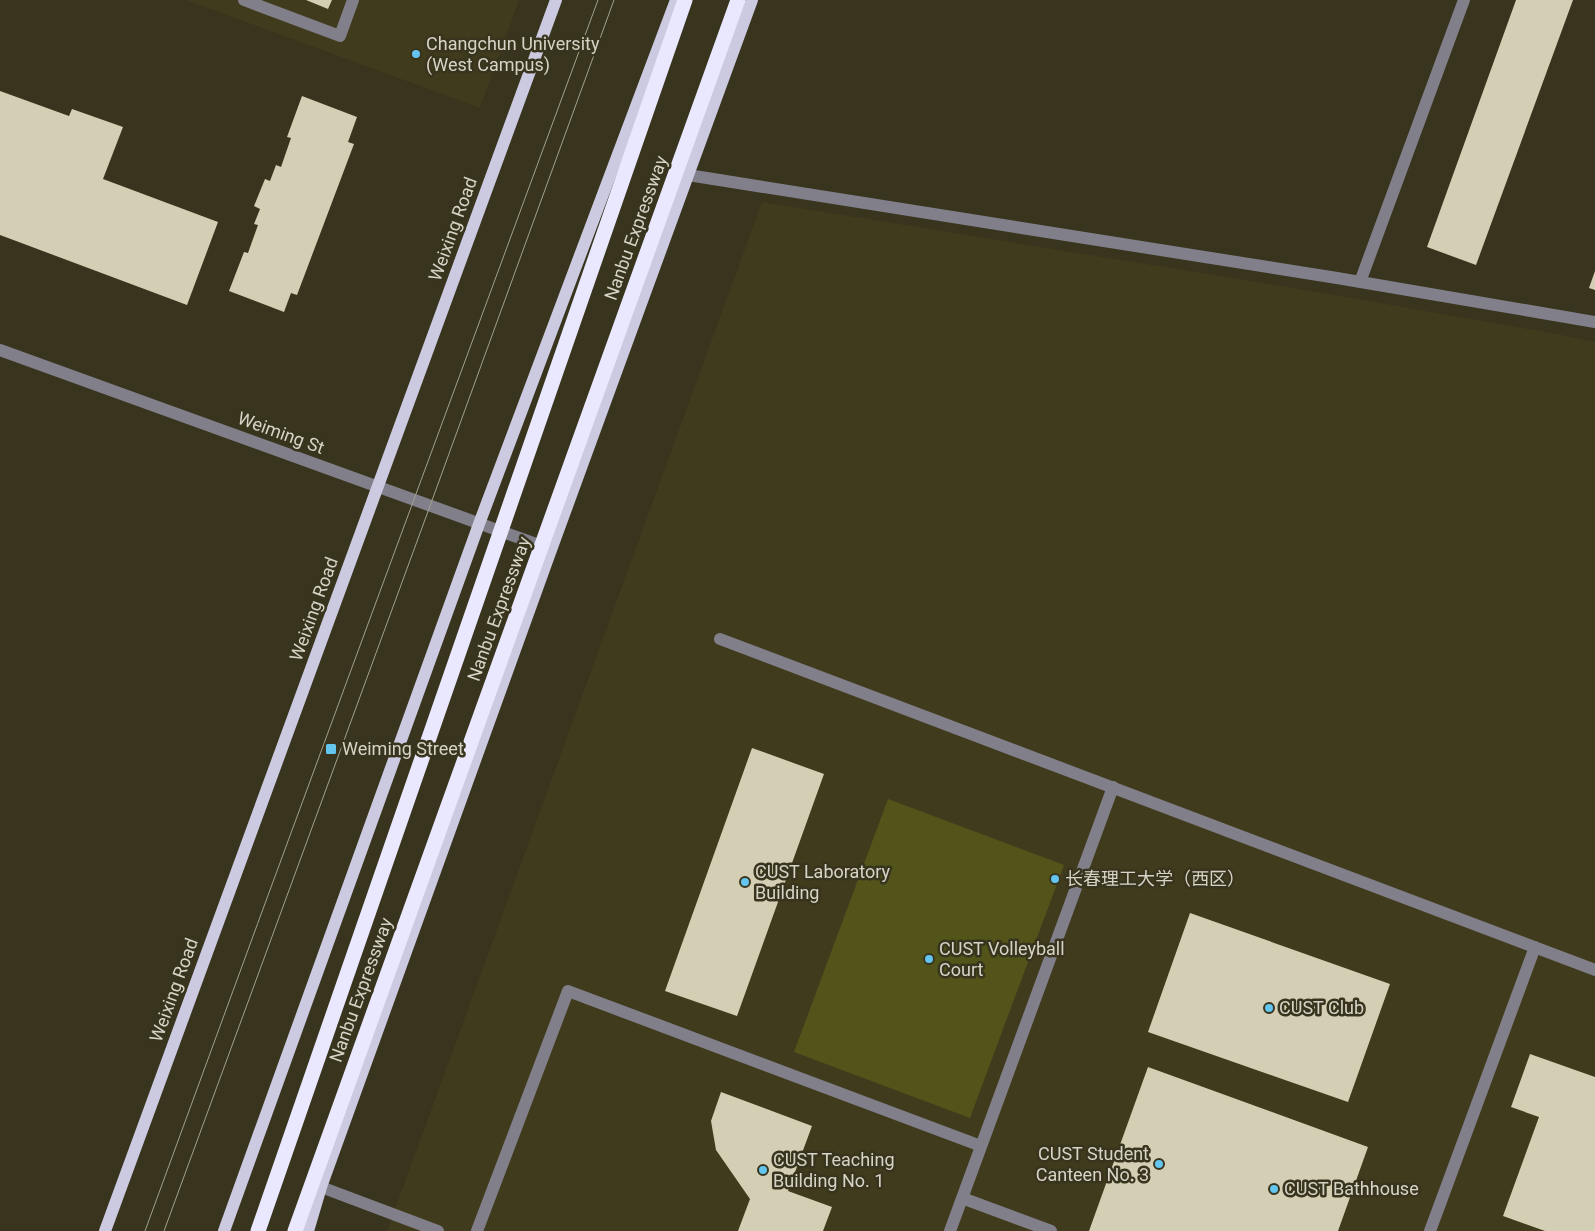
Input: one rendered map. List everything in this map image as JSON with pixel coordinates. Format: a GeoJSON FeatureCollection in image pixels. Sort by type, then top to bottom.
{"type":"FeatureCollection","features":[{"type":"Feature","properties":{"kind":"highway","name":"Nanbu Expressway"},"geometry":{"type":"LineString","coordinates":[[258,1231],[685,0]]}},
{"type":"Feature","properties":{"kind":"highway","name":"Nanbu Expressway"},"geometry":{"type":"LineString","coordinates":[[295,1231],[738,0]]}},
{"type":"Feature","properties":{"kind":"main road","name":"Weixing Road"},"geometry":{"type":"LineString","coordinates":[[105,1231],[556,0]]}},
{"type":"Feature","properties":{"kind":"main road"},"geometry":{"type":"LineString","coordinates":[[224,1231],[479,524],[676,0]]}},
{"type":"Feature","properties":{"kind":"main road"},"geometry":{"type":"LineString","coordinates":[[308,1231],[321,1187],[752,0]]}},
{"type":"Feature","properties":{"kind":"street"},"geometry":{"type":"LineString","coordinates":[[244,0],[340,36],[353,0]]}},
{"type":"Feature","properties":{"kind":"street"},"geometry":{"type":"LineString","coordinates":[[1360,282],[1464,0]]}},
{"type":"Feature","properties":{"kind":"street"},"geometry":{"type":"LineString","coordinates":[[688,176],[1360,282],[1595,322]]}},
{"type":"Feature","properties":{"kind":"street","name":"Weiming St"},"geometry":{"type":"LineString","coordinates":[[0,350],[551,550]]}},
{"type":"Feature","properties":{"kind":"street"},"geometry":{"type":"LineString","coordinates":[[720,639],[1595,970]]}},
{"type":"Feature","properties":{"kind":"street"},"geometry":{"type":"LineString","coordinates":[[950,1231],[1113,787]]}},
{"type":"Feature","properties":{"kind":"street"},"geometry":{"type":"LineString","coordinates":[[1430,1231],[1535,948]]}},
{"type":"Feature","properties":{"kind":"street"},"geometry":{"type":"LineString","coordinates":[[477,1231],[568,990],[982,1146]]}},
{"type":"Feature","properties":{"kind":"street"},"geometry":{"type":"LineString","coordinates":[[321,1187],[438,1231]]}},
{"type":"Feature","properties":{"kind":"street"},"geometry":{"type":"LineString","coordinates":[[962,1198],[1051,1231]]}},
{"type":"Feature","properties":{"kind":"shaded area","name":"Changchun University (West Campus)"},"geometry":{"type":"Polygon","coordinates":[[[186,0],[519,0],[480,108],[186,0]]]}},
{"type":"Feature","properties":{"kind":"shaded area","name":"长春理工大学（西区）"},"geometry":{"type":"Polygon","coordinates":[[[762,202],[1288,287],[1595,342],[1595,1231],[387,1231],[762,202]]]}},
{"type":"Feature","properties":{"kind":"shaded area","name":"CUST Volleyball Court"},"geometry":{"type":"Polygon","coordinates":[[[888,799],[1064,865],[970,1118],[794,1052],[888,799]]]}},
{"type":"Feature","properties":{"kind":"building"},"geometry":{"type":"Polygon","coordinates":[[[306,0],[332,0],[328,9],[306,0]]]}},
{"type":"Feature","properties":{"kind":"building"},"geometry":{"type":"Polygon","coordinates":[[[1516,0],[1573,0],[1476,265],[1427,247],[1516,0]]]}},
{"type":"Feature","properties":{"kind":"building"},"geometry":{"type":"Polygon","coordinates":[[[0,91],[69,116],[72,109],[123,127],[103,179],[218,222],[187,305],[0,235],[0,91]]]}},
{"type":"Feature","properties":{"kind":"building"},"geometry":{"type":"Polygon","coordinates":[[[302,96],[357,117],[348,142],[354,144],[297,295],[291,293],[284,312],[229,291],[244,252],[248,253],[258,225],[254,224],[260,209],[254,206],[265,179],[270,181],[276,165],[281,167],[291,138],[287,137],[302,96]]]}},
{"type":"Feature","properties":{"kind":"building"},"geometry":{"type":"Polygon","coordinates":[[[1595,271],[1595,290],[1589,288],[1595,271]]]}},
{"type":"Feature","properties":{"kind":"building","name":"CUST Laboratory Building"},"geometry":{"type":"Polygon","coordinates":[[[752,748],[824,774],[737,1016],[665,991],[752,748]]]}},
{"type":"Feature","properties":{"kind":"building","name":"CUST Club"},"geometry":{"type":"Polygon","coordinates":[[[1190,913],[1390,984],[1348,1102],[1148,1032],[1190,913]]]}},
{"type":"Feature","properties":{"kind":"building"},"geometry":{"type":"Polygon","coordinates":[[[1530,1054],[1595,1077],[1595,1231],[1545,1231],[1503,1216],[1539,1117],[1511,1107],[1530,1054]]]}},
{"type":"Feature","properties":{"kind":"building"},"geometry":{"type":"Polygon","coordinates":[[[1148,1067],[1368,1147],[1338,1231],[1089,1231],[1148,1067]]]}},
{"type":"Feature","properties":{"kind":"building","name":"CUST Teaching Building No. 1"},"geometry":{"type":"Polygon","coordinates":[[[721,1092],[812,1126],[788,1191],[832,1207],[823,1231],[738,1231],[750,1199],[716,1150],[711,1121],[721,1092]]]}},
{"type":"Feature","properties":{"kind":"tram line"},"geometry":{"type":"LineString","coordinates":[[145,1231],[598,0]]}},
{"type":"Feature","properties":{"kind":"tram line"},"geometry":{"type":"LineString","coordinates":[[164,1231],[614,0]]}},
{"type":"Feature","properties":{"kind":"place","name":"Changchun University (West Campus)"},"geometry":{"type":"Point","coordinates":[416,54]}},
{"type":"Feature","properties":{"kind":"place","name":"Weiming Street"},"geometry":{"type":"Point","coordinates":[331,749]}},
{"type":"Feature","properties":{"kind":"place","name":"长春理工大学（西区）"},"geometry":{"type":"Point","coordinates":[1055,879]}},
{"type":"Feature","properties":{"kind":"place","name":"CUST Laboratory Building"},"geometry":{"type":"Point","coordinates":[745,882]}},
{"type":"Feature","properties":{"kind":"place","name":"CUST Volleyball Court"},"geometry":{"type":"Point","coordinates":[929,959]}},
{"type":"Feature","properties":{"kind":"place","name":"CUST Club"},"geometry":{"type":"Point","coordinates":[1269,1008]}},
{"type":"Feature","properties":{"kind":"place","name":"CUST Student Canteen No. 3"},"geometry":{"type":"Point","coordinates":[1159,1164]}},
{"type":"Feature","properties":{"kind":"place","name":"CUST Teaching Building No. 1"},"geometry":{"type":"Point","coordinates":[763,1170]}},
{"type":"Feature","properties":{"kind":"place","name":"CUST Bathhouse"},"geometry":{"type":"Point","coordinates":[1274,1189]}}]}
